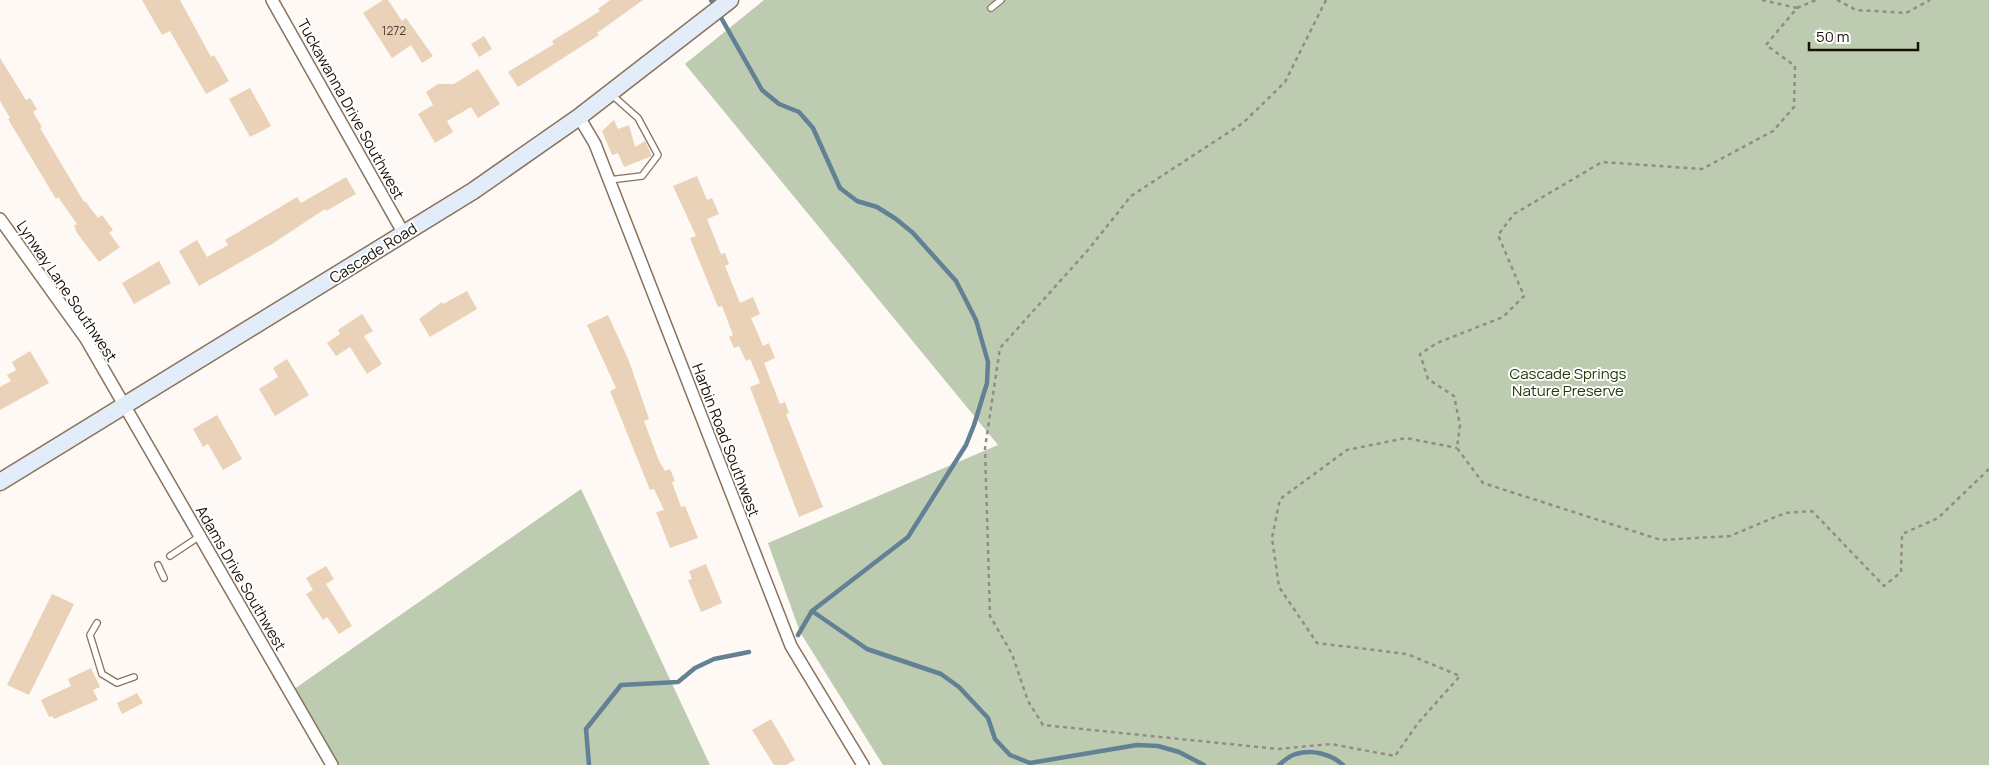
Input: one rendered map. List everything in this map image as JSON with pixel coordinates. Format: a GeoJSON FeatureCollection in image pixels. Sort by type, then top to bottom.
{"type":"FeatureCollection","features":[{"type":"Feature","properties":{"kind":"main road","name":"Cascade Road"},"geometry":{"type":"LineString","coordinates":[[0,482],[473,191],[579,117],[730,0]]}},
{"type":"Feature","properties":{"kind":"street","name":"Tuckawanna Drive Southwest"},"geometry":{"type":"LineString","coordinates":[[272,0],[404,234]]}},
{"type":"Feature","properties":{"kind":"street","name":"Harbin Road Southwest"},"geometry":{"type":"LineString","coordinates":[[579,117],[595,144],[791,646],[863,765]]}},
{"type":"Feature","properties":{"kind":"street","name":"Lynway Lane Southwest"},"geometry":{"type":"LineString","coordinates":[[0,219],[86,340],[125,405]]}},
{"type":"Feature","properties":{"kind":"street","name":"Adams Drive Southwest"},"geometry":{"type":"LineString","coordinates":[[125,405],[332,765]]}},
{"type":"Feature","properties":{"kind":"lane"},"geometry":{"type":"LineString","coordinates":[[991,8],[1001,0]]}},
{"type":"Feature","properties":{"kind":"lane"},"geometry":{"type":"LineString","coordinates":[[609,180],[642,176],[658,155],[638,118],[610,93]]}},
{"type":"Feature","properties":{"kind":"lane"},"geometry":{"type":"LineString","coordinates":[[170,556],[200,536]]}},
{"type":"Feature","properties":{"kind":"lane"},"geometry":{"type":"LineString","coordinates":[[158,565],[164,578]]}},
{"type":"Feature","properties":{"kind":"lane"},"geometry":{"type":"LineString","coordinates":[[97,623],[90,635],[102,674],[117,683],[134,677]]}},
{"type":"Feature","properties":{"kind":"path"},"geometry":{"type":"LineString","coordinates":[[1326,0],[1285,82],[1243,123],[1131,196],[1088,250],[1000,348],[985,448],[990,616],[1012,654],[1028,700],[1043,725],[1278,749],[1331,744],[1395,756],[1418,723],[1460,676],[1407,654],[1317,643],[1279,587],[1272,538],[1280,499],[1347,450],[1406,438],[1457,448],[1484,483],[1662,540],[1730,536],[1785,513],[1812,512],[1884,586],[1901,572],[1902,534],[1938,518],[1989,469]]}},
{"type":"Feature","properties":{"kind":"path"},"geometry":{"type":"LineString","coordinates":[[1762,0],[1797,8]]}},
{"type":"Feature","properties":{"kind":"path"},"geometry":{"type":"LineString","coordinates":[[1457,448],[1460,425],[1454,396],[1428,379],[1420,354],[1437,343],[1503,317],[1524,296],[1498,235],[1514,214],[1602,162],[1702,169],[1773,131],[1794,107],[1795,66],[1766,45],[1797,8],[1816,0]]}},
{"type":"Feature","properties":{"kind":"path"},"geometry":{"type":"LineString","coordinates":[[1838,0],[1856,10],[1906,13],[1930,0]]}},
{"type":"Feature","properties":{"kind":"green space","name":"Cascade Springs Nature Preserve"},"geometry":{"type":"Polygon","coordinates":[[[764,0],[1989,0],[1989,765],[883,765],[800,632],[768,543],[998,445],[685,64],[764,0]]]}},
{"type":"Feature","properties":{"kind":"green space"},"geometry":{"type":"Polygon","coordinates":[[[581,489],[710,765],[330,765],[287,694],[581,489]]]}},
{"type":"Feature","properties":{"kind":"building"},"geometry":{"type":"Polygon","coordinates":[[[142,0],[180,0],[211,57],[214,55],[229,81],[206,94],[170,31],[162,35],[142,0]]]}},
{"type":"Feature","properties":{"kind":"building"},"geometry":{"type":"Polygon","coordinates":[[[383,0],[388,0],[402,21],[406,18],[433,56],[422,63],[411,45],[392,58],[363,13],[383,0]]]}},
{"type":"Feature","properties":{"kind":"building"},"geometry":{"type":"Polygon","coordinates":[[[610,0],[643,0],[597,33],[599,35],[518,87],[508,72],[554,44],[552,41],[600,11],[598,9],[610,0]]]}},
{"type":"Feature","properties":{"kind":"building"},"geometry":{"type":"Polygon","coordinates":[[[484,36],[492,49],[479,57],[471,44],[484,36]]]}},
{"type":"Feature","properties":{"kind":"building"},"geometry":{"type":"Polygon","coordinates":[[[0,58],[26,100],[30,98],[37,109],[33,112],[42,127],[40,128],[84,202],[98,218],[102,215],[113,230],[109,233],[120,247],[99,262],[77,233],[74,226],[77,224],[58,197],[56,199],[8,119],[10,118],[0,101],[0,58]]]}},
{"type":"Feature","properties":{"kind":"building"},"geometry":{"type":"Polygon","coordinates":[[[478,69],[500,104],[478,118],[471,107],[447,121],[453,132],[435,143],[418,114],[433,105],[426,92],[438,84],[454,84],[478,69]]]}},
{"type":"Feature","properties":{"kind":"building"},"geometry":{"type":"Polygon","coordinates":[[[250,88],[271,126],[250,137],[229,99],[250,88]]]}},
{"type":"Feature","properties":{"kind":"building"},"geometry":{"type":"Polygon","coordinates":[[[614,120],[618,129],[629,125],[635,147],[645,141],[652,156],[624,167],[618,153],[612,155],[602,131],[614,120]]]}},
{"type":"Feature","properties":{"kind":"building"},"geometry":{"type":"Polygon","coordinates":[[[697,176],[707,200],[712,198],[719,214],[707,219],[721,254],[725,253],[729,264],[725,266],[740,303],[753,297],[760,314],[751,318],[763,346],[769,343],[775,358],[764,363],[780,404],[785,402],[789,413],[786,414],[823,507],[799,517],[750,387],[760,383],[750,359],[746,361],[739,346],[734,348],[729,337],[733,335],[722,306],[718,307],[690,238],[696,236],[673,186],[697,176]]]}},
{"type":"Feature","properties":{"kind":"building"},"geometry":{"type":"Polygon","coordinates":[[[346,177],[356,194],[326,211],[325,209],[272,244],[199,286],[179,251],[197,240],[207,257],[228,245],[225,240],[297,197],[301,203],[346,177]]]}},
{"type":"Feature","properties":{"kind":"building"},"geometry":{"type":"Polygon","coordinates":[[[159,261],[171,283],[134,304],[122,283],[159,261]]]}},
{"type":"Feature","properties":{"kind":"building"},"geometry":{"type":"Polygon","coordinates":[[[467,291],[477,309],[430,337],[419,319],[442,302],[443,304],[467,291]]]}},
{"type":"Feature","properties":{"kind":"building"},"geometry":{"type":"Polygon","coordinates":[[[362,314],[373,331],[364,336],[382,364],[367,374],[350,347],[336,356],[327,343],[340,334],[338,330],[362,314]]]}},
{"type":"Feature","properties":{"kind":"building"},"geometry":{"type":"Polygon","coordinates":[[[608,315],[629,361],[649,419],[644,421],[659,461],[665,471],[670,469],[675,481],[672,482],[681,507],[685,506],[698,538],[670,548],[656,512],[664,510],[654,489],[650,490],[610,391],[616,388],[587,325],[608,315]]]}},
{"type":"Feature","properties":{"kind":"building"},"geometry":{"type":"Polygon","coordinates":[[[30,351],[49,383],[0,410],[0,387],[11,381],[7,375],[16,370],[12,362],[30,351]]]}},
{"type":"Feature","properties":{"kind":"building"},"geometry":{"type":"Polygon","coordinates":[[[287,359],[309,395],[275,416],[259,389],[278,377],[273,368],[287,359]]]}},
{"type":"Feature","properties":{"kind":"building"},"geometry":{"type":"Polygon","coordinates":[[[217,415],[242,459],[223,470],[208,444],[203,447],[193,429],[217,415]]]}},
{"type":"Feature","properties":{"kind":"building"},"geometry":{"type":"Polygon","coordinates":[[[706,564],[722,603],[701,612],[688,580],[692,579],[689,571],[706,564]]]}},
{"type":"Feature","properties":{"kind":"building"},"geometry":{"type":"Polygon","coordinates":[[[326,566],[334,579],[326,584],[352,626],[339,634],[327,617],[323,620],[306,594],[313,590],[306,578],[326,566]]]}},
{"type":"Feature","properties":{"kind":"building"},"geometry":{"type":"Polygon","coordinates":[[[52,594],[74,604],[29,695],[7,685],[52,594]]]}},
{"type":"Feature","properties":{"kind":"building"},"geometry":{"type":"Polygon","coordinates":[[[91,668],[100,687],[93,690],[98,700],[54,719],[52,716],[49,717],[41,700],[71,686],[68,679],[91,668]]]}},
{"type":"Feature","properties":{"kind":"building"},"geometry":{"type":"Polygon","coordinates":[[[137,693],[143,703],[122,714],[117,703],[137,693]]]}},
{"type":"Feature","properties":{"kind":"building"},"geometry":{"type":"Polygon","coordinates":[[[771,719],[795,760],[786,765],[774,765],[752,730],[771,719]]]}},
{"type":"Feature","properties":{"kind":"waterway"},"geometry":{"type":"LineString","coordinates":[[711,0],[762,90],[779,104],[799,112],[813,128],[840,188],[857,201],[877,207],[896,219],[913,233],[956,281],[976,320],[988,362],[987,383],[966,445],[908,537],[812,611],[798,635]]}},
{"type":"Feature","properties":{"kind":"waterway"},"geometry":{"type":"LineString","coordinates":[[812,611],[867,649],[941,674],[959,687],[988,718],[995,739],[1010,755],[1030,763],[1137,745],[1158,746],[1179,752],[1204,765]]}},
{"type":"Feature","properties":{"kind":"waterway"},"geometry":{"type":"LineString","coordinates":[[589,765],[586,729],[621,685],[678,682],[695,668],[714,659],[749,652]]}},
{"type":"Feature","properties":{"kind":"waterway"},"geometry":{"type":"LineString","coordinates":[[1279,765],[1287,758],[1308,752],[1327,755],[1343,765]]}}]}
